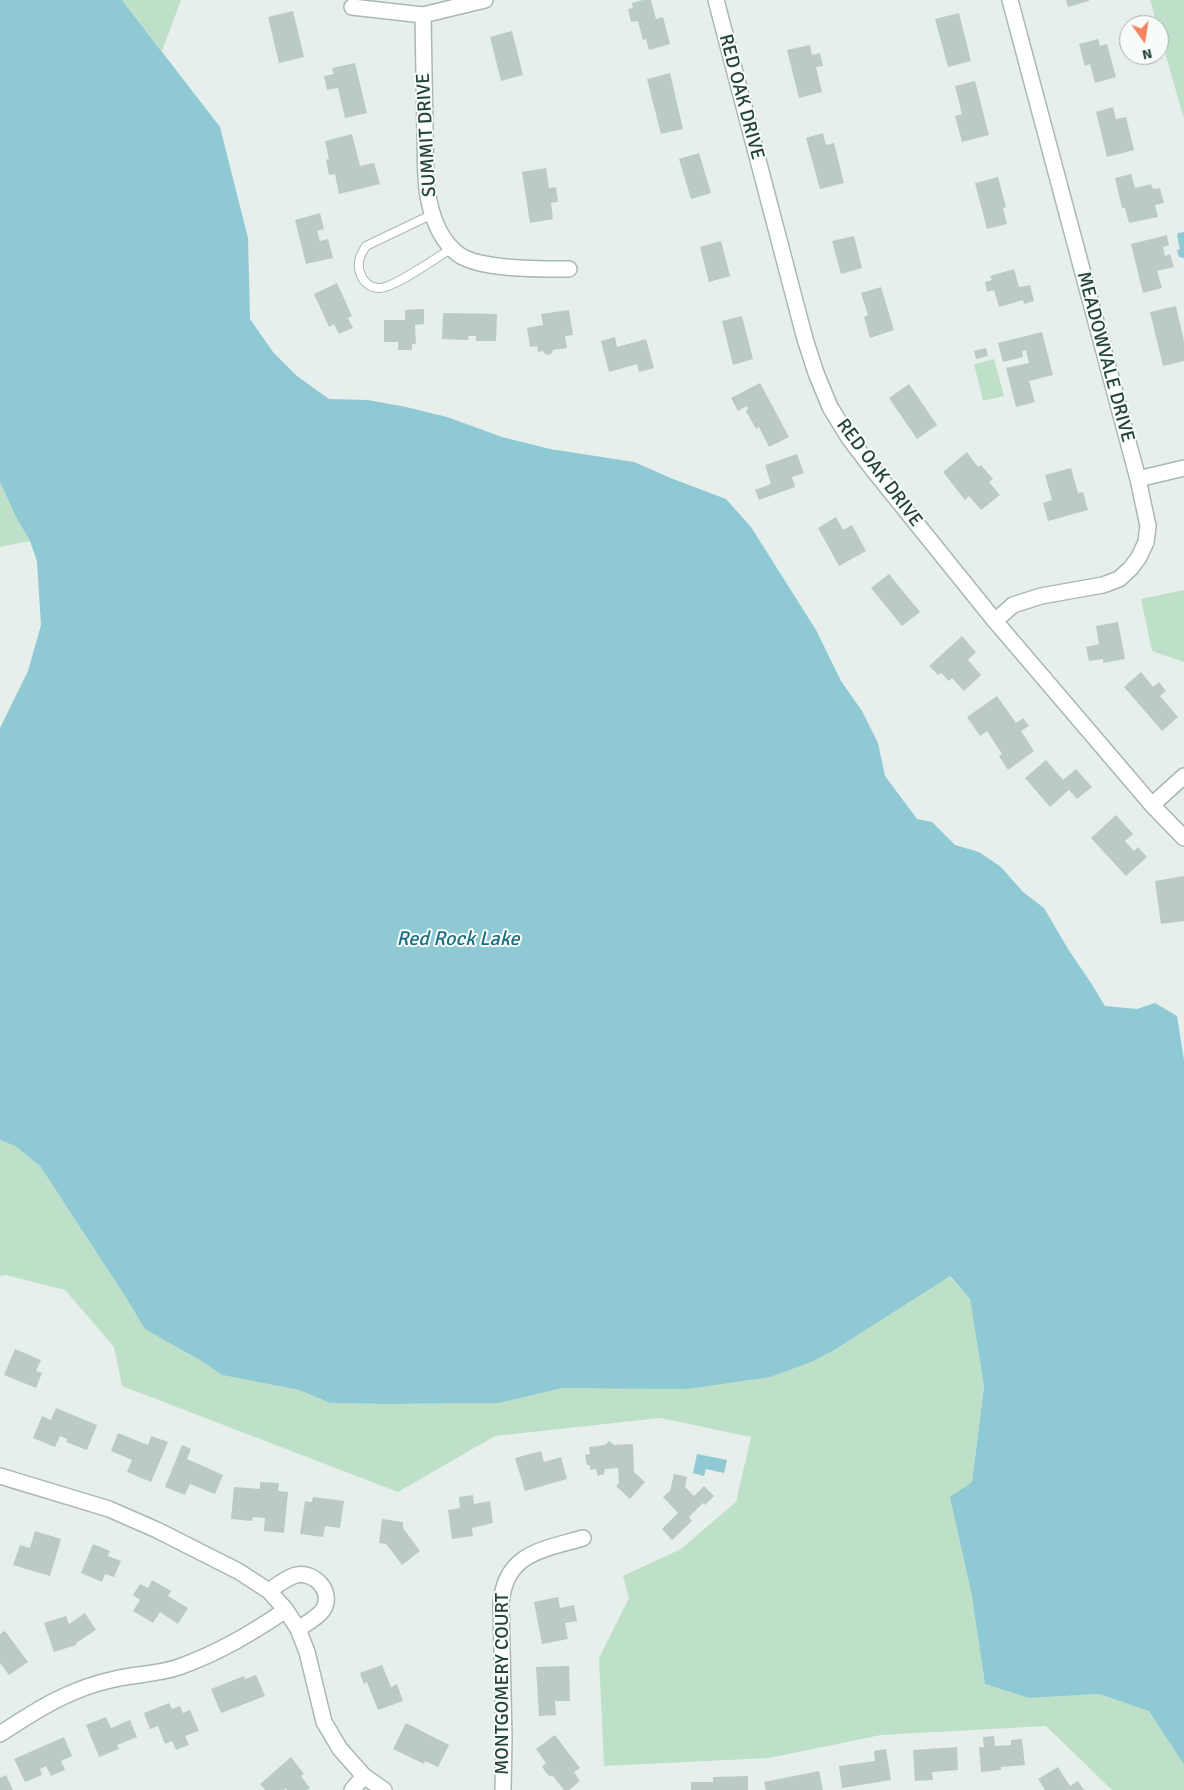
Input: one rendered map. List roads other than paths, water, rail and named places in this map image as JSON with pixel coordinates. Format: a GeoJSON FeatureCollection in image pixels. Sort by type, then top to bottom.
{"type":"FeatureCollection","features":[{"type":"Feature","properties":{"kind":"street"},"geometry":{"type":"LineString","coordinates":[[352,7],[422,15],[485,0]]}},
{"type":"Feature","properties":{"kind":"street","name":"RED OAK DRIVE"},"geometry":{"type":"LineString","coordinates":[[716,0],[805,339],[816,374],[830,407],[849,438],[871,467],[995,621],[1152,806],[1184,838]]}},
{"type":"Feature","properties":{"kind":"street","name":"MEADOWVALE DRIVE"},"geometry":{"type":"LineString","coordinates":[[995,621],[1013,605],[1041,596],[1103,585],[1119,578],[1131,568],[1139,557],[1146,542],[1148,526],[1138,479],[1010,0]]}},
{"type":"Feature","properties":{"kind":"street","name":"SUMMIT DRIVE"},"geometry":{"type":"LineString","coordinates":[[422,15],[426,170],[429,201],[438,228],[446,243],[458,254],[475,262],[527,269],[569,269]]}},
{"type":"Feature","properties":{"kind":"street"},"geometry":{"type":"LineString","coordinates":[[1138,479],[1184,468]]}},
{"type":"Feature","properties":{"kind":"street"},"geometry":{"type":"LineString","coordinates":[[1152,806],[1184,776]]}},
{"type":"Feature","properties":{"kind":"street"},"geometry":{"type":"LineString","coordinates":[[0,1476],[109,1509],[157,1530],[238,1570],[269,1591],[286,1610],[298,1629],[307,1652],[324,1722],[340,1750],[364,1776],[384,1790]]}},
{"type":"Feature","properties":{"kind":"street","name":"MONTGOMERY COURT"},"geometry":{"type":"LineString","coordinates":[[503,1790],[502,1588],[508,1574],[527,1557],[534,1553],[583,1538]]}},
{"type":"Feature","properties":{"kind":"street"},"geometry":{"type":"LineString","coordinates":[[269,1591],[285,1580],[297,1575],[308,1575],[321,1584],[326,1596],[326,1605],[316,1617],[298,1629]]}},
{"type":"Feature","properties":{"kind":"street"},"geometry":{"type":"LineString","coordinates":[[0,1734],[42,1706],[85,1686],[116,1678],[176,1668],[208,1656],[242,1639],[286,1610]]}},
{"type":"Feature","properties":{"kind":"street"},"geometry":{"type":"LineString","coordinates":[[352,1790],[364,1776]]}},
{"type":"Feature","properties":{"kind":"lane"},"geometry":{"type":"LineString","coordinates":[[433,214],[366,246],[358,263],[360,274],[366,284],[378,288],[390,286],[452,248]]}},
{"type":"Feature","properties":{"kind":"water","name":"Red Rock Lake"},"geometry":{"type":"Polygon","coordinates":[[[0,0],[122,0],[220,127],[248,238],[250,319],[273,352],[297,376],[329,399],[368,400],[406,407],[447,417],[502,437],[550,449],[634,462],[726,499],[751,527],[816,630],[841,681],[862,711],[878,743],[885,776],[917,819],[932,822],[955,845],[979,852],[1001,867],[1023,892],[1044,908],[1105,1006],[1137,1009],[1155,1003],[1177,1016],[1184,1060],[1184,1765],[1149,1711],[1099,1694],[1029,1698],[985,1684],[971,1591],[950,1497],[972,1482],[984,1387],[970,1299],[950,1276],[836,1349],[811,1362],[770,1377],[687,1389],[563,1388],[499,1403],[330,1403],[299,1390],[222,1375],[200,1360],[145,1329],[40,1166],[15,1146],[0,1140],[0,728],[28,671],[41,625],[37,561],[30,541],[15,515],[0,482],[0,0]]]}},
{"type":"Feature","properties":{"kind":"water"},"geometry":{"type":"Polygon","coordinates":[[[1184,232],[1184,258],[1179,257],[1177,250],[1180,249],[1177,236],[1178,233],[1184,232]]]}},
{"type":"Feature","properties":{"kind":"water"},"geometry":{"type":"Polygon","coordinates":[[[697,1454],[727,1460],[724,1473],[706,1469],[704,1476],[693,1473],[697,1454]]]}}]}
